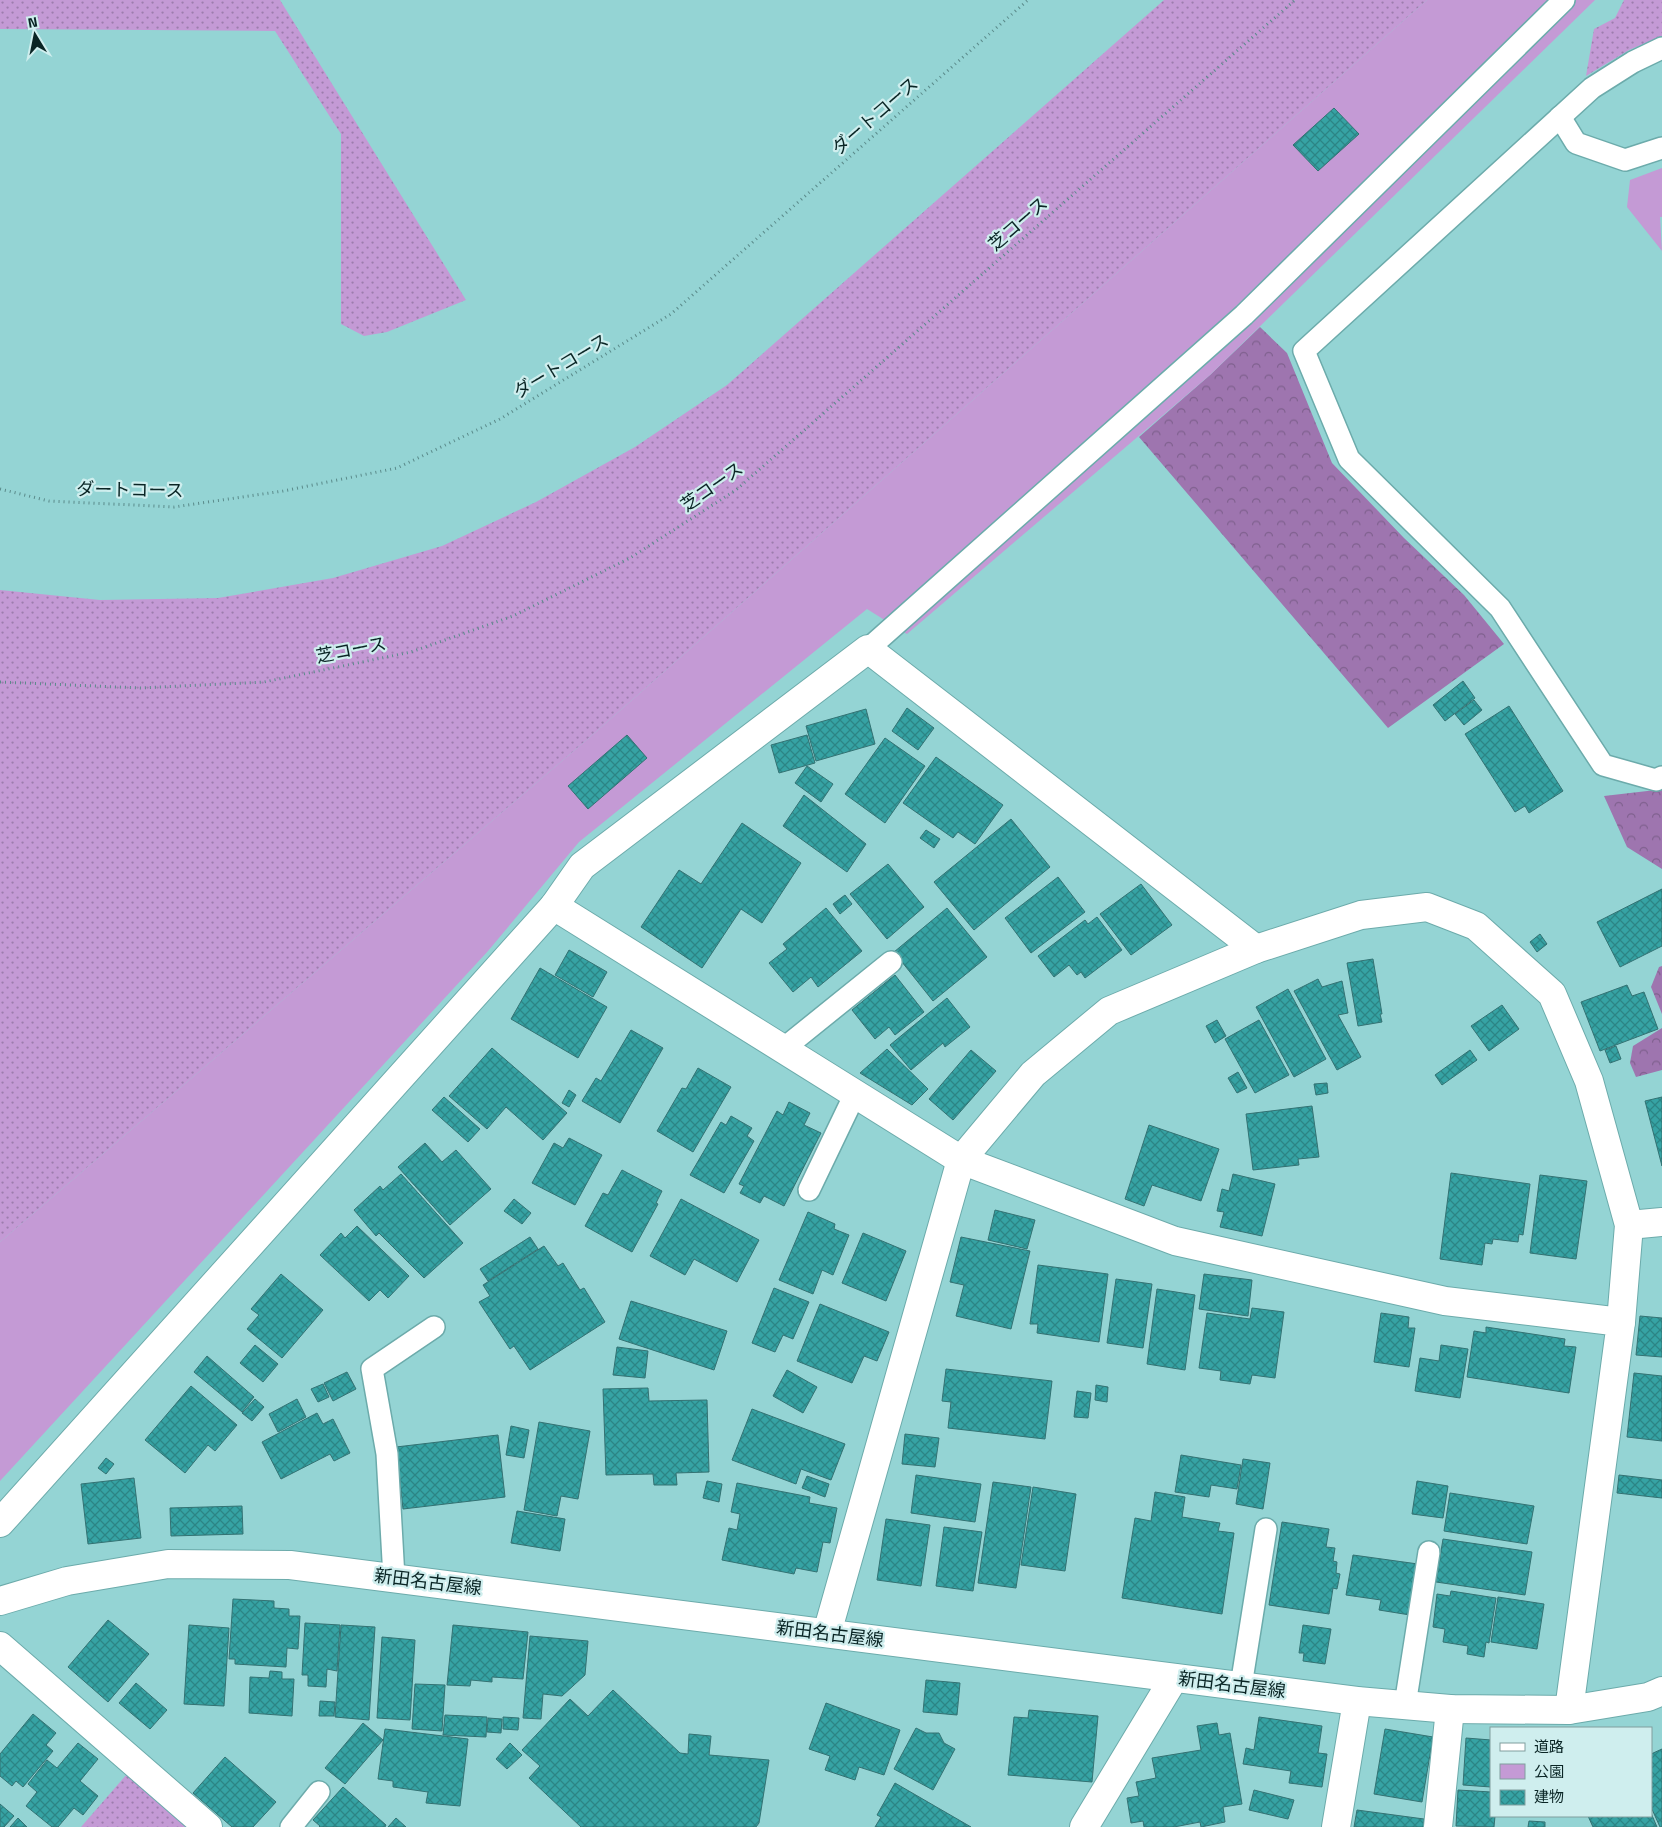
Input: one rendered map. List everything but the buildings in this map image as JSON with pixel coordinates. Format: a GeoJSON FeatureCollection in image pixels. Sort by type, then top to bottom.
{"type":"FeatureCollection","features":[{"type":"Feature","properties":{"kind":"street"},"geometry":{"type":"LineString","coordinates":[[0,1523],[554,906],[582,866],[868,649],[1256,949]]}},
{"type":"Feature","properties":{"kind":"street"},"geometry":{"type":"LineString","coordinates":[[554,906],[961,1160],[1175,1241],[1445,1301],[1621,1322]]}},
{"type":"Feature","properties":{"kind":"street"},"geometry":{"type":"LineString","coordinates":[[827,1633],[961,1160],[1032,1074],[1109,1011],[1256,949],[1361,915],[1427,907],[1476,926],[1552,994],[1589,1081],[1629,1225],[1621,1322],[1569,1710]]}},
{"type":"Feature","properties":{"kind":"street"},"geometry":{"type":"LineString","coordinates":[[1629,1225],[1662,1222]]}},
{"type":"Feature","properties":{"kind":"street","name":"新田名古屋線"},"geometry":{"type":"LineString","coordinates":[[0,1601],[67,1581],[168,1564],[290,1565],[1357,1701],[1450,1709],[1569,1710],[1648,1697],[1662,1691]]}},
{"type":"Feature","properties":{"kind":"street"},"geometry":{"type":"LineString","coordinates":[[0,1646],[208,1827]]}},
{"type":"Feature","properties":{"kind":"street"},"geometry":{"type":"LineString","coordinates":[[1084,1827],[1174,1678]]}},
{"type":"Feature","properties":{"kind":"street"},"geometry":{"type":"LineString","coordinates":[[1336,1827],[1357,1701]]}},
{"type":"Feature","properties":{"kind":"street"},"geometry":{"type":"LineString","coordinates":[[1438,1827],[1450,1709]]}},
{"type":"Feature","properties":{"kind":"lane"},"geometry":{"type":"LineString","coordinates":[[868,649],[1244,315],[1564,0]]}},
{"type":"Feature","properties":{"kind":"lane"},"geometry":{"type":"LineString","coordinates":[[1662,48],[1633,62],[1592,88],[1304,351],[1349,459],[1500,608],[1603,765],[1656,780],[1662,777]]}},
{"type":"Feature","properties":{"kind":"lane"},"geometry":{"type":"LineString","coordinates":[[1560,117],[1576,143],[1625,160],[1662,148]]}},
{"type":"Feature","properties":{"kind":"lane"},"geometry":{"type":"LineString","coordinates":[[783,1049],[891,962]]}},
{"type":"Feature","properties":{"kind":"lane"},"geometry":{"type":"LineString","coordinates":[[809,1190],[856,1094]]}},
{"type":"Feature","properties":{"kind":"lane"},"geometry":{"type":"LineString","coordinates":[[394,1578],[387,1454],[372,1369],[434,1327]]}},
{"type":"Feature","properties":{"kind":"lane"},"geometry":{"type":"LineString","coordinates":[[1241,1686],[1266,1529]]}},
{"type":"Feature","properties":{"kind":"lane"},"geometry":{"type":"LineString","coordinates":[[1405,1704],[1429,1552]]}},
{"type":"Feature","properties":{"kind":"lane"},"geometry":{"type":"LineString","coordinates":[[291,1827],[319,1792]]}},
{"type":"Feature","properties":{"kind":"path","name":"ダートコース"},"geometry":{"type":"LineString","coordinates":[[0,489],[49,501],[174,507],[283,491],[397,468],[500,419],[671,314],[1028,0]]}},
{"type":"Feature","properties":{"kind":"path","name":"芝コース"},"geometry":{"type":"LineString","coordinates":[[0,682],[141,688],[264,682],[411,652],[513,616],[630,558],[736,490],[1295,0]]}},
{"type":"Feature","properties":{"kind":"green space"},"geometry":{"type":"Polygon","coordinates":[[[0,0],[280,0],[466,300],[387,332],[364,336],[341,324],[341,134],[275,31],[0,29],[0,0]]]}},
{"type":"Feature","properties":{"kind":"green space"},"geometry":{"type":"Polygon","coordinates":[[[1164,0],[1427,0],[590,737],[0,1242],[0,590],[100,600],[218,598],[333,578],[442,546],[536,502],[635,447],[727,385],[1164,0]]]}},
{"type":"Feature","properties":{"kind":"green space"},"geometry":{"type":"Polygon","coordinates":[[[1427,0],[1595,0],[1210,375],[907,634],[867,609],[579,842],[488,951],[0,1481],[0,1242],[590,737],[1427,0]]]}},
{"type":"Feature","properties":{"kind":"green space"},"geometry":{"type":"Polygon","coordinates":[[[1624,0],[1662,0],[1662,36],[1629,50],[1586,76],[1594,29],[1615,18],[1624,0]]]}},
{"type":"Feature","properties":{"kind":"green space"},"geometry":{"type":"Polygon","coordinates":[[[1662,168],[1662,217],[1660,217],[1662,251],[1627,207],[1630,180],[1662,168]]]}},
{"type":"Feature","properties":{"kind":"green space"},"geometry":{"type":"Polygon","coordinates":[[[1260,327],[1287,353],[1332,463],[1404,538],[1464,595],[1504,644],[1388,728],[1139,437],[1210,375],[1260,327]]]}},
{"type":"Feature","properties":{"kind":"green space"},"geometry":{"type":"Polygon","coordinates":[[[1662,787],[1662,869],[1627,847],[1604,796],[1656,790],[1662,787]]]}},
{"type":"Feature","properties":{"kind":"green space"},"geometry":{"type":"Polygon","coordinates":[[[1662,966],[1662,1014],[1651,987],[1659,967],[1662,966]]]}},
{"type":"Feature","properties":{"kind":"green space"},"geometry":{"type":"Polygon","coordinates":[[[1662,1028],[1662,1070],[1636,1077],[1630,1063],[1633,1046],[1662,1028]]]}},
{"type":"Feature","properties":{"kind":"green space"},"geometry":{"type":"Polygon","coordinates":[[[127,1774],[194,1827],[81,1827],[127,1774]]]}}]}
